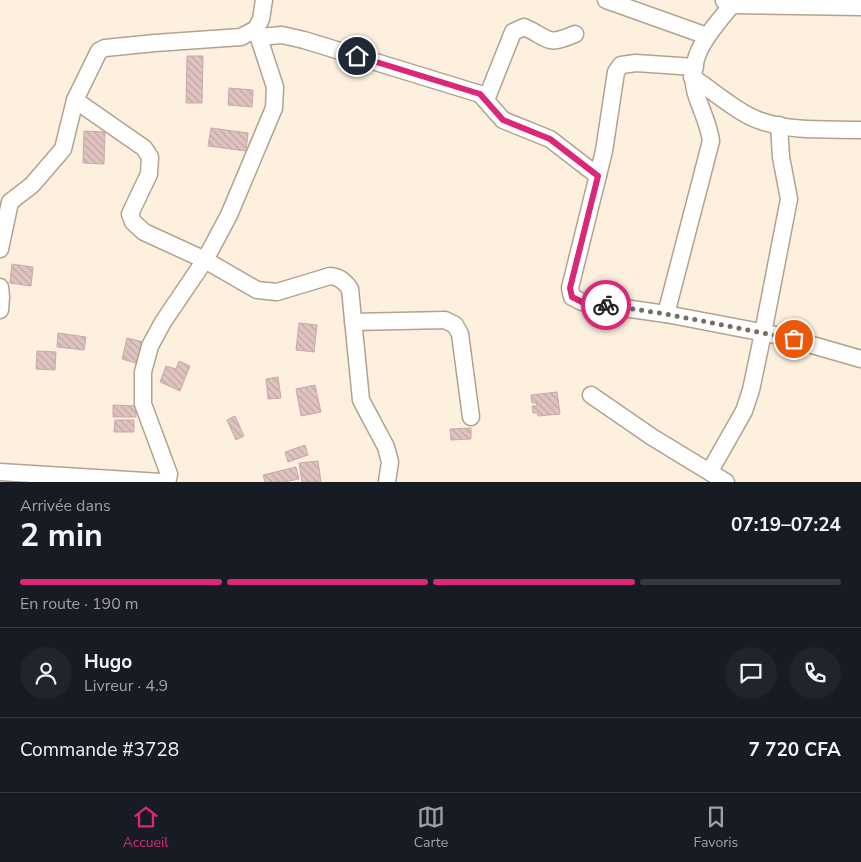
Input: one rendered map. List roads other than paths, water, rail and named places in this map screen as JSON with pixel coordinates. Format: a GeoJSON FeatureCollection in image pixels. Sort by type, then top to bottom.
{"type":"FeatureCollection","features":[{"type":"Feature","properties":{"kind":"street"},"geometry":{"type":"LineString","coordinates":[[0,472],[161,482],[168,479],[169,474],[143,404],[143,372],[150,346],[163,322],[205,260],[229,215],[274,108],[275,87],[257,33],[264,0]]}},
{"type":"Feature","properties":{"kind":"street"},"geometry":{"type":"LineString","coordinates":[[606,0],[707,36]]}},
{"type":"Feature","properties":{"kind":"street"},"geometry":{"type":"LineString","coordinates":[[666,314],[711,141],[709,127],[697,96],[694,72],[699,49],[727,3],[803,3],[861,6]]}},
{"type":"Feature","properties":{"kind":"street"},"geometry":{"type":"LineString","coordinates":[[486,100],[513,32],[524,27],[538,33],[546,40],[558,41],[574,34]]}},
{"type":"Feature","properties":{"kind":"street"},"geometry":{"type":"LineString","coordinates":[[0,249],[10,202],[32,186],[63,149],[74,100],[96,55],[105,48],[241,37],[257,33],[282,35],[304,40],[480,94],[503,120],[550,139],[598,176]]}},
{"type":"Feature","properties":{"kind":"street"},"geometry":{"type":"LineString","coordinates":[[861,130],[779,125],[760,121],[748,115],[694,72],[636,63],[622,65],[616,72],[604,151],[570,288],[572,297],[582,302],[666,314],[763,333],[861,359]]}},
{"type":"Feature","properties":{"kind":"street"},"geometry":{"type":"LineString","coordinates":[[74,100],[144,148],[150,157],[149,174],[130,214],[133,222],[144,232],[205,260],[257,290],[277,292],[330,276],[338,277],[344,281],[350,289],[361,400],[386,448],[390,462],[387,482]]}},
{"type":"Feature","properties":{"kind":"street"},"geometry":{"type":"LineString","coordinates":[[710,471],[744,411],[751,390],[763,333],[789,199],[781,156],[779,125]]}},
{"type":"Feature","properties":{"kind":"street"},"geometry":{"type":"LineString","coordinates":[[0,287],[0,310]]}},
{"type":"Feature","properties":{"kind":"street"},"geometry":{"type":"LineString","coordinates":[[353,322],[445,320],[456,325],[460,334],[471,417]]}},
{"type":"Feature","properties":{"kind":"street"},"geometry":{"type":"LineString","coordinates":[[591,395],[652,437],[726,482]]}}]}
